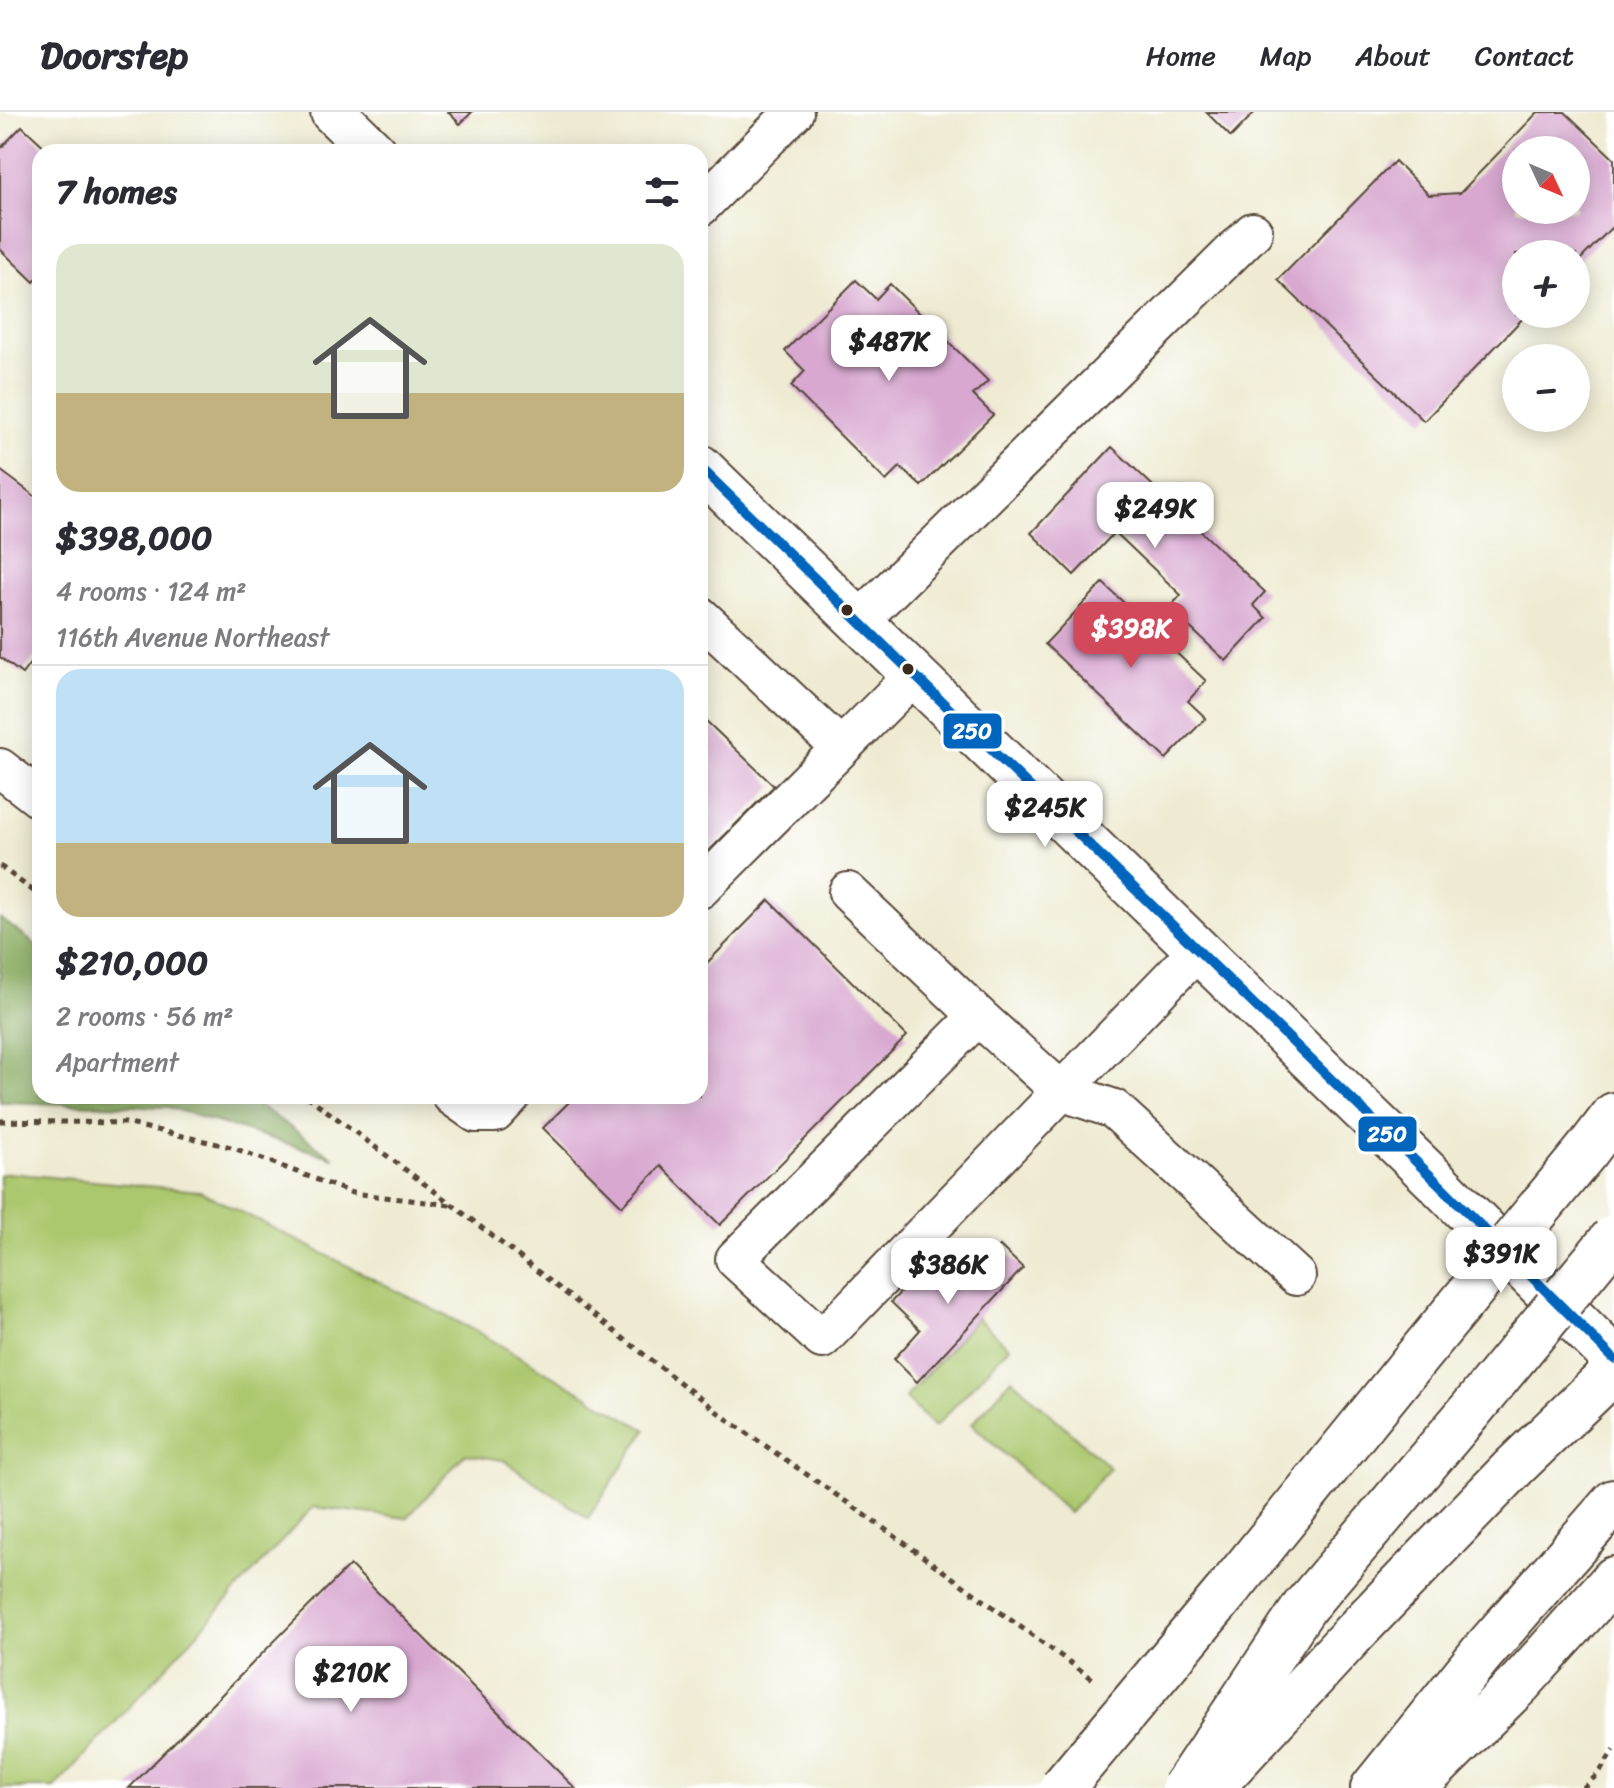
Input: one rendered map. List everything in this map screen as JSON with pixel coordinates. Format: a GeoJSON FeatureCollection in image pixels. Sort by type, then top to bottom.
{"type":"FeatureCollection","features":[{"type":"Feature","properties":{"kind":"main road"},"geometry":{"type":"LineString","coordinates":[[333,112],[366,144]]}},
{"type":"Feature","properties":{"kind":"main road"},"geometry":{"type":"LineString","coordinates":[[708,482],[859,621],[1437,1182],[1614,1359]]}},
{"type":"Feature","properties":{"kind":"main road"},"geometry":{"type":"LineString","coordinates":[[1062,1788],[1232,1585],[1614,1115]]}},
{"type":"Feature","properties":{"kind":"main road"},"geometry":{"type":"LineString","coordinates":[[1184,1788],[1305,1606],[1614,1237]]}},
{"type":"Feature","properties":{"kind":"main road"},"geometry":{"type":"LineString","coordinates":[[1211,1788],[1353,1634],[1515,1466],[1614,1371]]}},
{"type":"Feature","properties":{"kind":"main road"},"geometry":{"type":"LineString","coordinates":[[1373,1788],[1481,1654],[1602,1514]]}},
{"type":"Feature","properties":{"kind":"main road"},"geometry":{"type":"LineString","coordinates":[[1414,1788],[1520,1683],[1614,1579]]}},
{"type":"Feature","properties":{"kind":"lane"},"geometry":{"type":"LineString","coordinates":[[708,199],[794,112]]}},
{"type":"Feature","properties":{"kind":"lane"},"geometry":{"type":"LineString","coordinates":[[859,621],[1253,232]]}},
{"type":"Feature","properties":{"kind":"lane"},"geometry":{"type":"LineString","coordinates":[[708,623],[841,748]]}},
{"type":"Feature","properties":{"kind":"lane"},"geometry":{"type":"LineString","coordinates":[[708,881],[914,675]]}},
{"type":"Feature","properties":{"kind":"lane"},"geometry":{"type":"LineString","coordinates":[[0,768],[32,793]]}},
{"type":"Feature","properties":{"kind":"lane"},"geometry":{"type":"LineString","coordinates":[[848,892],[1061,1091],[1114,1109],[1296,1276]]}},
{"type":"Feature","properties":{"kind":"lane"},"geometry":{"type":"LineString","coordinates":[[978,1016],[735,1259],[822,1339],[1198,950]]}},
{"type":"Feature","properties":{"kind":"lane"},"geometry":{"type":"LineString","coordinates":[[463,1104],[476,1113],[495,1113],[503,1104]]}},
{"type":"Feature","properties":{"kind":"path"},"geometry":{"type":"LineString","coordinates":[[0,866],[32,890]]}},
{"type":"Feature","properties":{"kind":"path"},"geometry":{"type":"LineString","coordinates":[[318,1104],[724,1417],[871,1519],[977,1598]]}},
{"type":"Feature","properties":{"kind":"path"},"geometry":{"type":"LineString","coordinates":[[0,1121],[125,1123],[231,1147],[352,1193],[454,1206]]}},
{"type":"Feature","properties":{"kind":"path"},"geometry":{"type":"LineString","coordinates":[[1583,1788],[1599,1773],[1614,1750]]}},
{"type":"Feature","properties":{"kind":"green space"},"geometry":{"type":"Polygon","coordinates":[[[0,918],[32,942],[32,1103],[0,1102],[0,918]]]}},
{"type":"Feature","properties":{"kind":"green space"},"geometry":{"type":"Polygon","coordinates":[[[67,1104],[257,1104],[334,1158],[168,1107],[67,1104]]]}},
{"type":"Feature","properties":{"kind":"green space"},"geometry":{"type":"Polygon","coordinates":[[[8,1173],[200,1191],[476,1331],[646,1430],[588,1518],[503,1460],[465,1454],[407,1518],[313,1507],[55,1788],[0,1788],[0,1175],[8,1173]]]}},
{"type":"Feature","properties":{"kind":"green space"},"geometry":{"type":"Polygon","coordinates":[[[977,1318],[1009,1347],[935,1427],[905,1398],[977,1318]]]}},
{"type":"Feature","properties":{"kind":"green space"},"geometry":{"type":"Polygon","coordinates":[[[1012,1379],[1110,1468],[1069,1513],[972,1424],[1012,1379]]]}},
{"type":"Feature","properties":{"kind":"building"},"geometry":{"type":"Polygon","coordinates":[[[448,112],[472,112],[460,124],[448,112]]]}},
{"type":"Feature","properties":{"kind":"building"},"geometry":{"type":"Polygon","coordinates":[[[1206,112],[1255,112],[1231,137],[1206,112]]]}},
{"type":"Feature","properties":{"kind":"building"},"geometry":{"type":"Polygon","coordinates":[[[1538,112],[1565,112],[1614,159],[1614,225],[1590,250],[1590,240],[1502,240],[1502,328],[1514,328],[1424,421],[1278,280],[1395,161],[1429,195],[1460,193],[1502,149],[1502,224],[1590,224],[1590,136],[1515,136],[1538,112]]]}},
{"type":"Feature","properties":{"kind":"building"},"geometry":{"type":"Polygon","coordinates":[[[22,126],[41,144],[32,144],[32,280],[0,249],[0,149],[22,126]]]}},
{"type":"Feature","properties":{"kind":"building"},"geometry":{"type":"Polygon","coordinates":[[[856,280],[876,299],[890,284],[988,381],[973,395],[993,415],[921,486],[900,467],[886,481],[791,386],[805,371],[785,351],[856,280]]]}},
{"type":"Feature","properties":{"kind":"building"},"geometry":{"type":"Polygon","coordinates":[[[1112,447],[1265,592],[1253,605],[1266,618],[1226,661],[1169,608],[1181,595],[1115,532],[1074,575],[1031,533],[1112,447]]]}},
{"type":"Feature","properties":{"kind":"building"},"geometry":{"type":"Polygon","coordinates":[[[0,470],[32,494],[32,661],[22,674],[0,657],[0,470]]]}},
{"type":"Feature","properties":{"kind":"building"},"geometry":{"type":"Polygon","coordinates":[[[1103,583],[1206,681],[1188,701],[1206,718],[1166,759],[1045,644],[1103,583]]]}},
{"type":"Feature","properties":{"kind":"building"},"geometry":{"type":"Polygon","coordinates":[[[708,723],[774,786],[708,852],[708,723]]]}},
{"type":"Feature","properties":{"kind":"building"},"geometry":{"type":"Polygon","coordinates":[[[769,900],[907,1036],[720,1225],[661,1166],[622,1206],[543,1128],[567,1104],[708,1104],[708,962],[769,900]]]}},
{"type":"Feature","properties":{"kind":"building"},"geometry":{"type":"Polygon","coordinates":[[[1000,1246],[1023,1268],[917,1382],[894,1359],[920,1330],[891,1302],[940,1251],[968,1279],[1000,1246]]]}},
{"type":"Feature","properties":{"kind":"building"},"geometry":{"type":"Polygon","coordinates":[[[350,1565],[575,1788],[129,1788],[350,1565]]]}},
{"type":"Feature","properties":{"kind":"transit line","name":"250"},"geometry":{"type":"LineString","coordinates":[[708,475],[1437,1182],[1614,1359]]}}]}
